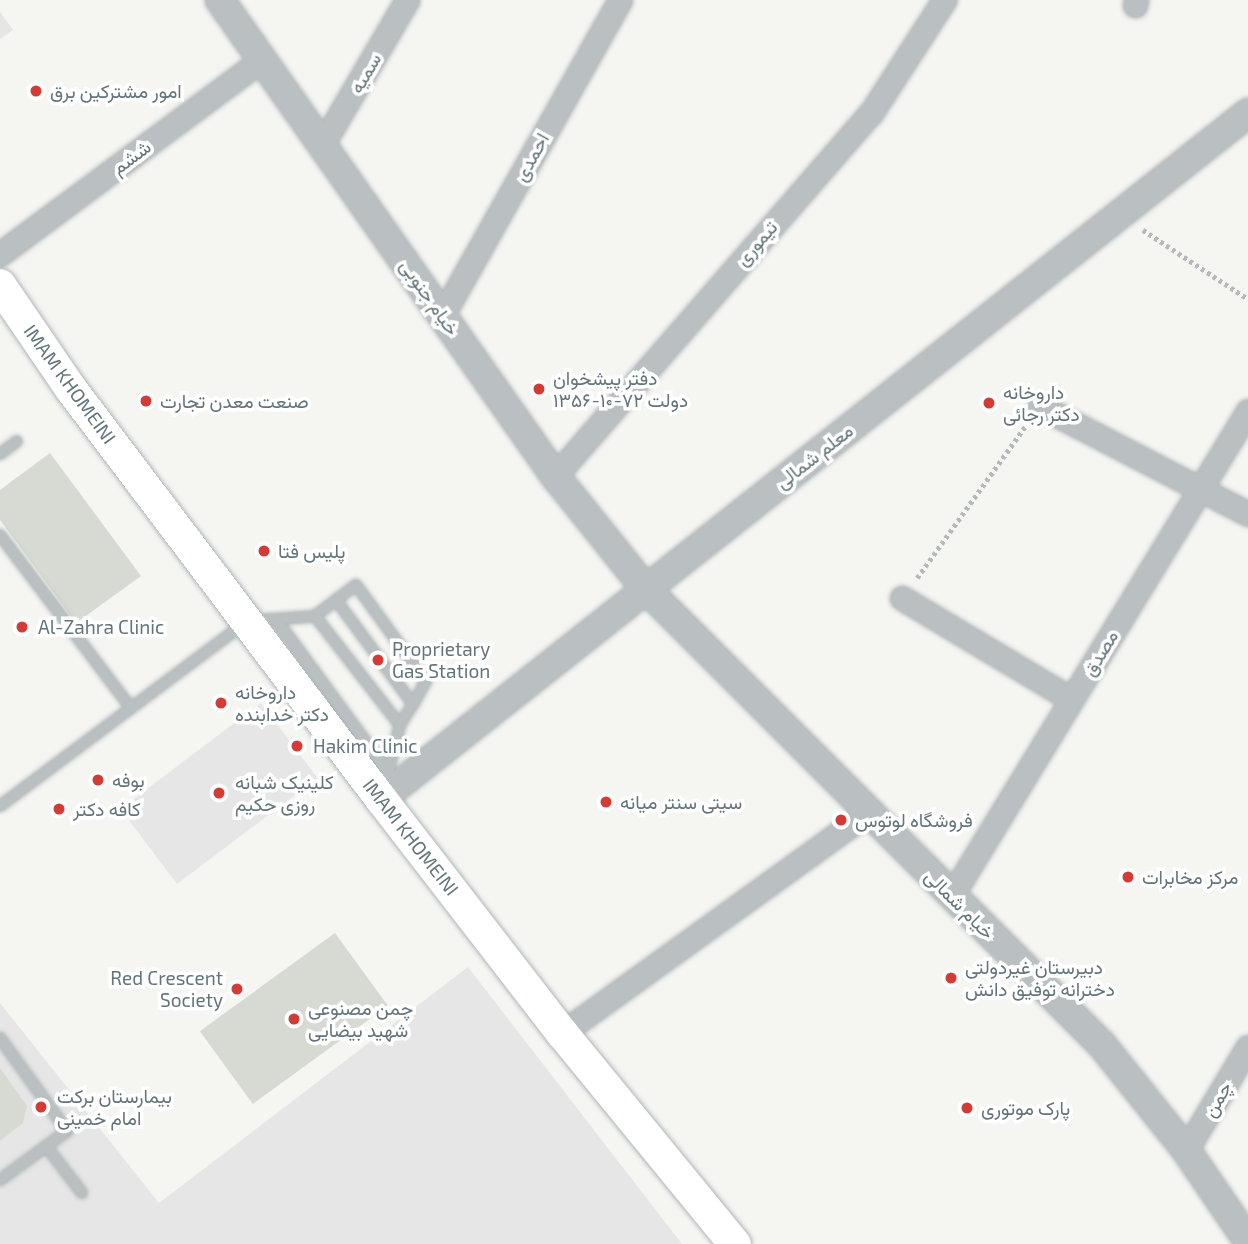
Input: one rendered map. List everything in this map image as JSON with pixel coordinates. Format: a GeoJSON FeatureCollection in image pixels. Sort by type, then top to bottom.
{"type":"FeatureCollection","features":[{"type":"Feature","properties":{"kind":"main road","name":"IMAM KHOMEINI"},"geometry":{"type":"LineString","coordinates":[[0,285],[71,389],[262,620],[562,1033],[735,1244]]}},
{"type":"Feature","properties":{"kind":"street","name":"خیام جنوبی"},"geometry":{"type":"LineString","coordinates":[[220,0],[555,476],[646,589]]}},
{"type":"Feature","properties":{"kind":"street","name":"سميه"},"geometry":{"type":"LineString","coordinates":[[322,145],[407,0]]}},
{"type":"Feature","properties":{"kind":"street","name":"احمدی"},"geometry":{"type":"LineString","coordinates":[[443,314],[620,0]]}},
{"type":"Feature","properties":{"kind":"street","name":"تیموری"},"geometry":{"type":"LineString","coordinates":[[555,476],[871,113],[944,0]]}},
{"type":"Feature","properties":{"kind":"street","name":"ششم"},"geometry":{"type":"LineString","coordinates":[[0,254],[261,60]]}},
{"type":"Feature","properties":{"kind":"street","name":"معلم شمالی"},"geometry":{"type":"LineString","coordinates":[[384,785],[646,589],[1248,113]]}},
{"type":"Feature","properties":{"kind":"street"},"geometry":{"type":"LineString","coordinates":[[1040,406],[1248,514]]}},
{"type":"Feature","properties":{"kind":"street","name":"مصدق"},"geometry":{"type":"LineString","coordinates":[[952,895],[1248,411]]}},
{"type":"Feature","properties":{"kind":"street","name":"خیام شمالی"},"geometry":{"type":"LineString","coordinates":[[646,589],[867,813],[1102,1045],[1186,1150],[1248,1241]]}},
{"type":"Feature","properties":{"kind":"street"},"geometry":{"type":"LineString","coordinates":[[902,598],[1072,699]]}},
{"type":"Feature","properties":{"kind":"street"},"geometry":{"type":"LineString","coordinates":[[562,1033],[867,813]]}},
{"type":"Feature","properties":{"kind":"street","name":"چمن"},"geometry":{"type":"LineString","coordinates":[[1186,1150],[1248,1047]]}},
{"type":"Feature","properties":{"kind":"lane"},"geometry":{"type":"LineString","coordinates":[[0,454],[18,442]]}},
{"type":"Feature","properties":{"kind":"lane"},"geometry":{"type":"LineString","coordinates":[[0,535],[131,708]]}},
{"type":"Feature","properties":{"kind":"lane"},"geometry":{"type":"LineString","coordinates":[[0,806],[131,708],[262,620],[315,616],[356,585],[426,681],[400,725],[384,785]]}},
{"type":"Feature","properties":{"kind":"lane"},"geometry":{"type":"LineString","coordinates":[[336,600],[412,704]]}},
{"type":"Feature","properties":{"kind":"lane"},"geometry":{"type":"LineString","coordinates":[[315,616],[400,725]]}},
{"type":"Feature","properties":{"kind":"lane"},"geometry":{"type":"LineString","coordinates":[[0,1038],[67,1131],[0,1180]]}},
{"type":"Feature","properties":{"kind":"lane"},"geometry":{"type":"LineString","coordinates":[[46,1146],[82,1193]]}},
{"type":"Feature","properties":{"kind":"path"},"geometry":{"type":"LineString","coordinates":[[1119,215],[1248,299]]}},
{"type":"Feature","properties":{"kind":"path"},"geometry":{"type":"LineString","coordinates":[[902,598],[1040,406]]}},
{"type":"Feature","properties":{"kind":"shaded area"},"geometry":{"type":"Polygon","coordinates":[[[0,12],[13,30],[0,39],[0,12]]]}},
{"type":"Feature","properties":{"kind":"shaded area"},"geometry":{"type":"Polygon","coordinates":[[[50,453],[141,576],[76,623],[0,520],[0,490],[50,453]]]}},
{"type":"Feature","properties":{"kind":"shaded area","name":"کلینیک شبانه روزی حکیم"},"geometry":{"type":"Polygon","coordinates":[[[261,703],[318,778],[177,884],[120,809],[261,703]]]}},
{"type":"Feature","properties":{"kind":"shaded area","name":"چمن مصنوعی شهید بیضایی"},"geometry":{"type":"Polygon","coordinates":[[[335,933],[388,1006],[253,1104],[200,1031],[335,933]]]}},
{"type":"Feature","properties":{"kind":"shaded area"},"geometry":{"type":"Polygon","coordinates":[[[468,967],[682,1244],[0,1244],[0,1003],[159,1203],[468,967]]]}},
{"type":"Feature","properties":{"kind":"shaded area"},"geometry":{"type":"Polygon","coordinates":[[[0,1068],[27,1106],[23,1123],[0,1141],[0,1068]]]}},
{"type":"Feature","properties":{"kind":"place","name":"امور مشترکین برق"},"geometry":{"type":"Point","coordinates":[36,91]}},
{"type":"Feature","properties":{"kind":"place","name":"دفتر پیشخوان دولت ۷۲-۱۰-۱۳۵۶"},"geometry":{"type":"Point","coordinates":[539,389]}},
{"type":"Feature","properties":{"kind":"place","name":"صنعت معدن تجارت"},"geometry":{"type":"Point","coordinates":[146,401]}},
{"type":"Feature","properties":{"kind":"place","name":"داروخانه دکتر رجائی"},"geometry":{"type":"Point","coordinates":[989,403]}},
{"type":"Feature","properties":{"kind":"place","name":"پلیس فتا"},"geometry":{"type":"Point","coordinates":[264,551]}},
{"type":"Feature","properties":{"kind":"place","name":"Al-Zahra Clinic"},"geometry":{"type":"Point","coordinates":[22,627]}},
{"type":"Feature","properties":{"kind":"place","name":"Proprietary Gas Station"},"geometry":{"type":"Point","coordinates":[378,660]}},
{"type":"Feature","properties":{"kind":"place","name":"داروخانه دکتر خدابنده"},"geometry":{"type":"Point","coordinates":[221,703]}},
{"type":"Feature","properties":{"kind":"place","name":"Hakim Clinic"},"geometry":{"type":"Point","coordinates":[297,746]}},
{"type":"Feature","properties":{"kind":"place","name":"بوفه"},"geometry":{"type":"Point","coordinates":[98,780]}},
{"type":"Feature","properties":{"kind":"place","name":"کلینیک شبانه روزی حکیم"},"geometry":{"type":"Point","coordinates":[219,793]}},
{"type":"Feature","properties":{"kind":"place","name":"سیتی سنتر میانه"},"geometry":{"type":"Point","coordinates":[606,802]}},
{"type":"Feature","properties":{"kind":"place","name":"کافه دکتر"},"geometry":{"type":"Point","coordinates":[59,809]}},
{"type":"Feature","properties":{"kind":"place","name":"فروشگاه لوتوس"},"geometry":{"type":"Point","coordinates":[841,820]}},
{"type":"Feature","properties":{"kind":"place","name":"مرکز مخابرات"},"geometry":{"type":"Point","coordinates":[1128,877]}},
{"type":"Feature","properties":{"kind":"place","name":"دبیرستان غیردولتی دخترانه توفیق دانش"},"geometry":{"type":"Point","coordinates":[951,978]}},
{"type":"Feature","properties":{"kind":"place","name":"Red Crescent Society"},"geometry":{"type":"Point","coordinates":[237,989]}},
{"type":"Feature","properties":{"kind":"place","name":"چمن مصنوعی شهید بیضایی"},"geometry":{"type":"Point","coordinates":[294,1019]}},
{"type":"Feature","properties":{"kind":"place","name":"بیمارستان برکت امام خمینی"},"geometry":{"type":"Point","coordinates":[41,1107]}},
{"type":"Feature","properties":{"kind":"place","name":"پارک موتوری"},"geometry":{"type":"Point","coordinates":[967,1108]}}]}
